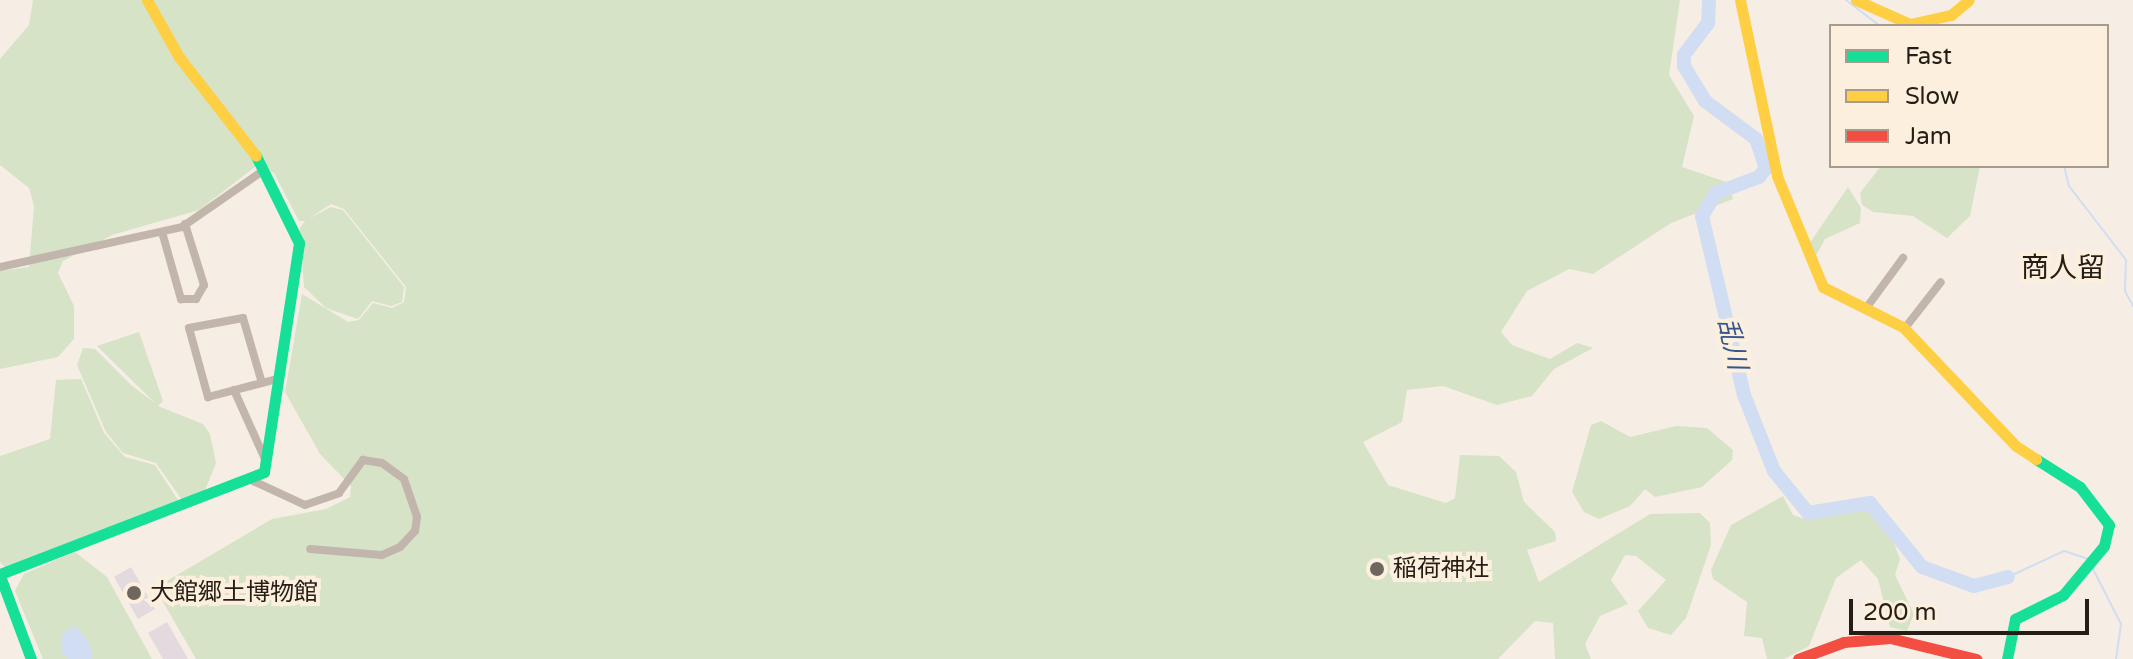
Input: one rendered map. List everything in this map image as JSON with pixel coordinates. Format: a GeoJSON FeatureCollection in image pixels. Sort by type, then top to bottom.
{"type":"FeatureCollection","features":[{"type":"Feature","properties":{"kind":"street"},"geometry":{"type":"LineString","coordinates":[[31,659],[0,575],[253,481],[265,459],[299,243],[264,170],[179,57],[147,0]]}},
{"type":"Feature","properties":{"kind":"street"},"geometry":{"type":"LineString","coordinates":[[1740,0],[1758,97],[1789,210],[1823,287],[1905,328],[2016,446],[2080,487],[2099,507],[2109,525],[2092,563],[2063,595],[2015,619],[2007,659]]}},
{"type":"Feature","properties":{"kind":"street"},"geometry":{"type":"LineString","coordinates":[[1856,0],[1910,24],[1951,15],[1969,0]]}},
{"type":"Feature","properties":{"kind":"street"},"geometry":{"type":"LineString","coordinates":[[0,267],[162,232],[185,224],[264,170]]}},
{"type":"Feature","properties":{"kind":"street"},"geometry":{"type":"LineString","coordinates":[[162,232],[181,299],[196,299],[204,285],[185,224]]}},
{"type":"Feature","properties":{"kind":"street"},"geometry":{"type":"LineString","coordinates":[[1867,307],[1903,258]]}},
{"type":"Feature","properties":{"kind":"street"},"geometry":{"type":"LineString","coordinates":[[1905,328],[1941,282]]}},
{"type":"Feature","properties":{"kind":"street"},"geometry":{"type":"LineString","coordinates":[[262,383],[243,318],[189,328],[208,397],[234,390],[262,383],[277,379]]}},
{"type":"Feature","properties":{"kind":"street"},"geometry":{"type":"LineString","coordinates":[[234,390],[265,459]]}},
{"type":"Feature","properties":{"kind":"street"},"geometry":{"type":"LineString","coordinates":[[253,481],[305,505],[339,493],[363,460],[382,463],[404,479],[417,517],[415,531],[400,547],[382,555],[310,549]]}},
{"type":"Feature","properties":{"kind":"street"},"geometry":{"type":"LineString","coordinates":[[1798,659],[1844,642],[1890,638],[1976,659]]}},
{"type":"Feature","properties":{"kind":"green space"},"geometry":{"type":"Polygon","coordinates":[[[33,0],[1680,0],[1669,75],[1694,116],[1682,167],[1729,183],[1733,199],[1671,223],[1593,274],[1569,269],[1527,291],[1501,332],[1512,345],[1550,359],[1577,343],[1593,348],[1554,369],[1532,396],[1497,405],[1443,386],[1407,390],[1402,422],[1363,442],[1388,485],[1446,503],[1455,498],[1460,455],[1499,456],[1516,472],[1524,502],[1555,532],[1556,541],[1527,550],[1539,582],[1650,514],[1700,513],[1710,523],[1711,545],[1686,618],[1671,635],[1648,628],[1638,611],[1666,580],[1636,556],[1625,555],[1611,580],[1628,604],[1600,616],[1585,644],[1591,659],[1555,659],[1553,623],[1535,621],[1498,659],[196,659],[155,588],[272,519],[326,509],[350,497],[351,486],[320,454],[285,392],[302,294],[348,322],[359,320],[373,303],[392,308],[404,302],[406,287],[344,209],[331,204],[308,219],[331,207],[343,210],[404,287],[402,302],[391,306],[372,301],[358,319],[326,308],[304,287],[300,228],[305,221],[299,221],[274,173],[259,164],[199,210],[112,235],[63,261],[58,273],[74,306],[74,339],[58,357],[0,369],[0,271],[29,267],[34,206],[29,188],[0,165],[0,59],[29,25],[33,0]]]}},
{"type":"Feature","properties":{"kind":"green space"},"geometry":{"type":"Polygon","coordinates":[[[1879,168],[1980,168],[1970,216],[1947,238],[1913,216],[1873,212],[1862,205],[1860,193],[1879,168]]]}},
{"type":"Feature","properties":{"kind":"green space"},"geometry":{"type":"Polygon","coordinates":[[[1848,187],[1861,208],[1860,223],[1825,239],[1814,259],[1809,244],[1848,187]]]}},
{"type":"Feature","properties":{"kind":"green space"},"geometry":{"type":"Polygon","coordinates":[[[139,332],[163,401],[158,406],[203,424],[210,434],[216,463],[204,493],[182,500],[156,463],[123,453],[106,432],[77,365],[83,348],[95,349],[131,385],[156,404],[97,346],[139,332]]]}},
{"type":"Feature","properties":{"kind":"green space"},"geometry":{"type":"Polygon","coordinates":[[[81,379],[104,433],[125,457],[155,465],[178,500],[6,568],[0,562],[0,456],[50,439],[56,380],[81,379]]]}},
{"type":"Feature","properties":{"kind":"green space"},"geometry":{"type":"Polygon","coordinates":[[[1601,421],[1630,437],[1676,426],[1707,428],[1733,450],[1732,460],[1702,487],[1655,497],[1645,489],[1630,506],[1599,519],[1584,512],[1572,492],[1591,425],[1601,421]]]}},
{"type":"Feature","properties":{"kind":"green space"},"geometry":{"type":"Polygon","coordinates":[[[1783,496],[1793,515],[1808,520],[1860,508],[1884,518],[1900,559],[1895,575],[1914,614],[1907,631],[1890,627],[1878,579],[1861,560],[1836,578],[1809,646],[1784,659],[1767,659],[1762,638],[1744,636],[1747,602],[1713,579],[1711,570],[1731,525],[1783,496]]]}},
{"type":"Feature","properties":{"kind":"green space"},"geometry":{"type":"Polygon","coordinates":[[[75,552],[107,577],[152,659],[43,659],[15,591],[24,574],[75,552]]]}},
{"type":"Feature","properties":{"kind":"water"},"geometry":{"type":"Polygon","coordinates":[[[75,625],[90,644],[92,659],[68,659],[62,653],[62,634],[75,625]]]}},
{"type":"Feature","properties":{"kind":"building","name":"大館郷土博物館"},"geometry":{"type":"Polygon","coordinates":[[[131,567],[155,609],[138,619],[114,577],[131,567]]]}},
{"type":"Feature","properties":{"kind":"building","name":"大館郷土博物館"},"geometry":{"type":"Polygon","coordinates":[[[167,622],[188,659],[163,659],[148,633],[167,622]]]}},
{"type":"Feature","properties":{"kind":"waterway","name":"乱川"},"geometry":{"type":"LineString","coordinates":[[1709,0],[1708,23],[1684,55],[1684,66],[1705,101],[1756,139],[1766,168],[1759,177],[1716,193],[1702,216],[1744,395],[1774,471],[1808,513],[1870,503],[1922,567],[1974,586],[2008,577]]}},
{"type":"Feature","properties":{"kind":"waterway"},"geometry":{"type":"LineString","coordinates":[[1846,0],[1877,24]]}},
{"type":"Feature","properties":{"kind":"waterway"},"geometry":{"type":"LineString","coordinates":[[2064,168],[2069,186],[2126,260],[2125,291],[2133,306]]}},
{"type":"Feature","properties":{"kind":"waterway"},"geometry":{"type":"LineString","coordinates":[[2008,577],[2064,551],[2088,559]]}},
{"type":"Feature","properties":{"kind":"waterway"},"geometry":{"type":"LineString","coordinates":[[2093,569],[2121,624],[2116,659]]}},
{"type":"Feature","properties":{"kind":"traffic: fast"},"geometry":{"type":"LineString","coordinates":[[0,574],[264,472],[299,243],[256,156]]}},
{"type":"Feature","properties":{"kind":"traffic: fast"},"geometry":{"type":"LineString","coordinates":[[2007,659],[2015,619],[2063,595],[2104,546],[2109,525],[2080,487],[2036,459]]}},
{"type":"Feature","properties":{"kind":"traffic: fast"},"geometry":{"type":"LineString","coordinates":[[0,576],[31,659]]}},
{"type":"Feature","properties":{"kind":"traffic: slow"},"geometry":{"type":"LineString","coordinates":[[147,0],[179,57],[256,156]]}},
{"type":"Feature","properties":{"kind":"traffic: slow"},"geometry":{"type":"LineString","coordinates":[[1740,0],[1777,176],[1823,287],[1903,327],[2016,446],[2036,459]]}},
{"type":"Feature","properties":{"kind":"traffic: slow"},"geometry":{"type":"LineString","coordinates":[[1856,0],[1910,24],[1951,15],[1969,0]]}},
{"type":"Feature","properties":{"kind":"traffic: jam"},"geometry":{"type":"LineString","coordinates":[[1798,659],[1844,642],[1890,638],[1976,659]]}},
{"type":"Feature","properties":{"kind":"place","name":"稲荷神社"},"geometry":{"type":"Point","coordinates":[1377,569]}},
{"type":"Feature","properties":{"kind":"place","name":"大館郷土博物館"},"geometry":{"type":"Point","coordinates":[134,593]}},
{"type":"Feature","properties":{"kind":"district","name":"商人留"},"geometry":{"type":"Point","coordinates":[2063,268]}}]}
